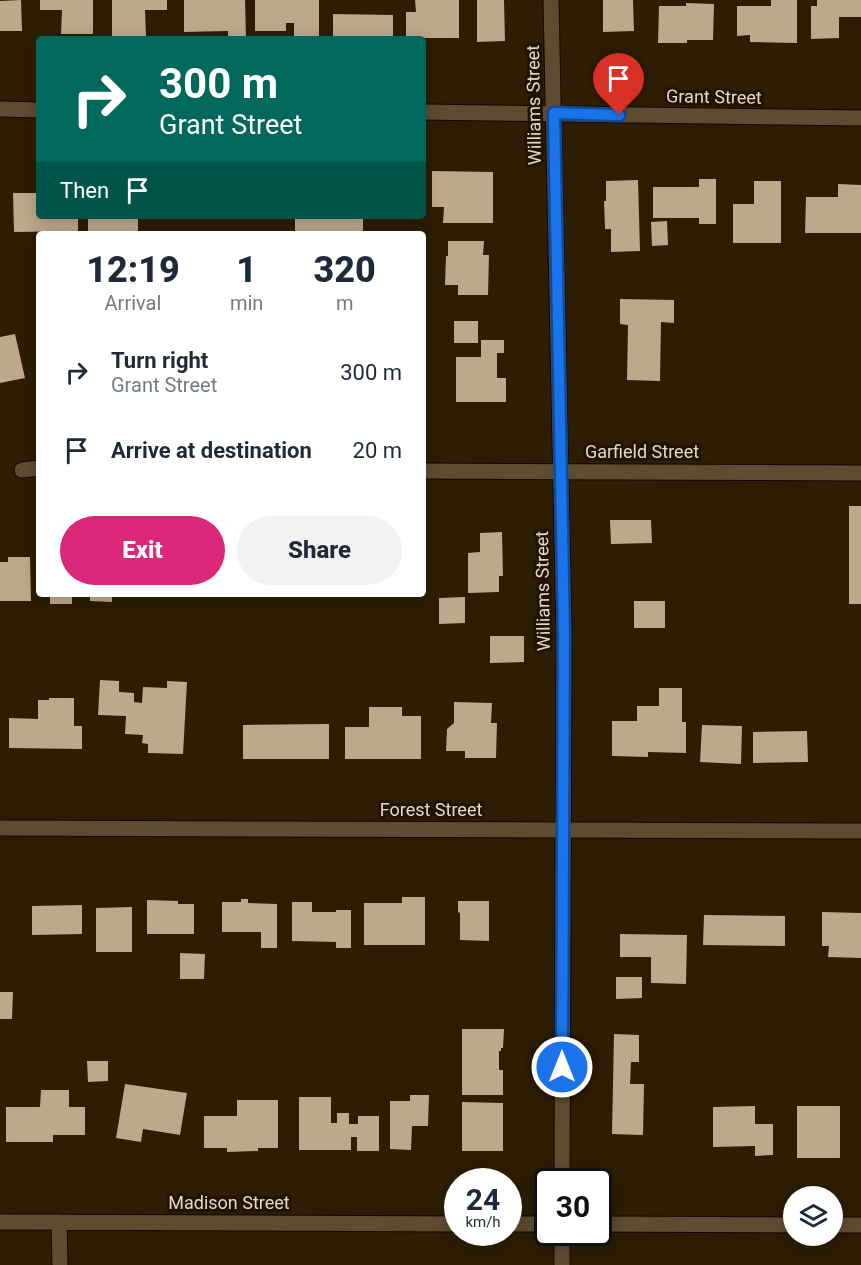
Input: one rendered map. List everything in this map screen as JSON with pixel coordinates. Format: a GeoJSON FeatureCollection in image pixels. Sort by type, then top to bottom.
{"type":"FeatureCollection","features":[{"type":"Feature","properties":{"kind":"street","name":"Williams Street"},"geometry":{"type":"LineString","coordinates":[[551,0],[564,634],[562,1168]]}},
{"type":"Feature","properties":{"kind":"street"},"geometry":{"type":"LineString","coordinates":[[0,109],[36,110]]}},
{"type":"Feature","properties":{"kind":"street","name":"Grant Street"},"geometry":{"type":"LineString","coordinates":[[426,112],[861,118]]}},
{"type":"Feature","properties":{"kind":"street"},"geometry":{"type":"LineString","coordinates":[[22,470],[36,468]]}},
{"type":"Feature","properties":{"kind":"street","name":"Garfield Street"},"geometry":{"type":"LineString","coordinates":[[426,471],[861,473]]}},
{"type":"Feature","properties":{"kind":"street","name":"Forest Street"},"geometry":{"type":"LineString","coordinates":[[0,828],[861,831]]}},
{"type":"Feature","properties":{"kind":"street","name":"Madison Street"},"geometry":{"type":"LineString","coordinates":[[0,1222],[444,1224]]}},
{"type":"Feature","properties":{"kind":"street"},"geometry":{"type":"LineString","coordinates":[[59,1222],[60,1265]]}},
{"type":"Feature","properties":{"kind":"street"},"geometry":{"type":"LineString","coordinates":[[612,1224],[783,1225]]}},
{"type":"Feature","properties":{"kind":"street"},"geometry":{"type":"LineString","coordinates":[[843,1225],[861,1225]]}},
{"type":"Feature","properties":{"kind":"street"},"geometry":{"type":"LineString","coordinates":[[562,1246],[562,1265]]}},
{"type":"Feature","properties":{"kind":"building"},"geometry":{"type":"Polygon","coordinates":[[[21,0],[22,31],[0,31],[0,1],[21,0]]]}},
{"type":"Feature","properties":{"kind":"building"},"geometry":{"type":"Polygon","coordinates":[[[40,0],[93,0],[93,34],[61,34],[62,10],[40,10],[40,0]]]}},
{"type":"Feature","properties":{"kind":"building"},"geometry":{"type":"Polygon","coordinates":[[[112,0],[167,0],[167,10],[145,10],[146,36],[112,36],[112,0]]]}},
{"type":"Feature","properties":{"kind":"building"},"geometry":{"type":"Polygon","coordinates":[[[184,0],[245,0],[246,36],[228,36],[228,31],[184,32],[184,0]]]}},
{"type":"Feature","properties":{"kind":"building"},"geometry":{"type":"Polygon","coordinates":[[[255,0],[319,0],[319,36],[294,36],[294,23],[286,23],[286,31],[255,31],[255,0]]]}},
{"type":"Feature","properties":{"kind":"building"},"geometry":{"type":"Polygon","coordinates":[[[415,0],[459,0],[459,38],[406,36],[406,12],[416,12],[415,0]]]}},
{"type":"Feature","properties":{"kind":"building"},"geometry":{"type":"Polygon","coordinates":[[[477,0],[504,0],[505,41],[477,42],[477,0]]]}},
{"type":"Feature","properties":{"kind":"building"},"geometry":{"type":"Polygon","coordinates":[[[603,0],[633,0],[634,31],[603,32],[603,0]]]}},
{"type":"Feature","properties":{"kind":"building"},"geometry":{"type":"Polygon","coordinates":[[[771,0],[797,0],[797,43],[750,42],[750,35],[737,36],[737,6],[771,6],[771,0]]]}},
{"type":"Feature","properties":{"kind":"building"},"geometry":{"type":"Polygon","coordinates":[[[817,0],[861,0],[861,17],[839,17],[839,38],[811,39],[811,6],[817,6],[817,0]]]}},
{"type":"Feature","properties":{"kind":"building"},"geometry":{"type":"Polygon","coordinates":[[[686,3],[714,4],[713,40],[658,43],[659,6],[686,6],[686,3]]]}},
{"type":"Feature","properties":{"kind":"building"},"geometry":{"type":"Polygon","coordinates":[[[333,14],[393,15],[393,36],[333,36],[333,14]]]}},
{"type":"Feature","properties":{"kind":"building"},"geometry":{"type":"Polygon","coordinates":[[[432,171],[493,172],[493,223],[443,223],[444,207],[432,207],[432,171]]]}},
{"type":"Feature","properties":{"kind":"building"},"geometry":{"type":"Polygon","coordinates":[[[699,179],[716,179],[716,224],[699,224],[699,218],[653,218],[653,187],[699,187],[699,179]]]}},
{"type":"Feature","properties":{"kind":"building"},"geometry":{"type":"Polygon","coordinates":[[[638,180],[640,251],[611,252],[611,229],[605,229],[606,181],[638,180]]]}},
{"type":"Feature","properties":{"kind":"building"},"geometry":{"type":"Polygon","coordinates":[[[754,181],[781,181],[781,243],[733,243],[733,204],[754,204],[754,181]]]}},
{"type":"Feature","properties":{"kind":"building"},"geometry":{"type":"Polygon","coordinates":[[[838,184],[861,185],[861,233],[805,233],[806,197],[838,197],[838,184]]]}},
{"type":"Feature","properties":{"kind":"building"},"geometry":{"type":"Polygon","coordinates":[[[13,193],[36,193],[36,219],[78,219],[78,231],[14,232],[13,193]]]}},
{"type":"Feature","properties":{"kind":"building"},"geometry":{"type":"Polygon","coordinates":[[[88,219],[138,219],[138,231],[88,231],[88,219]]]}},
{"type":"Feature","properties":{"kind":"building"},"geometry":{"type":"Polygon","coordinates":[[[295,219],[363,219],[363,231],[295,231],[295,219]]]}},
{"type":"Feature","properties":{"kind":"building"},"geometry":{"type":"Polygon","coordinates":[[[667,221],[668,245],[652,246],[651,222],[667,221]]]}},
{"type":"Feature","properties":{"kind":"building"},"geometry":{"type":"Polygon","coordinates":[[[448,241],[484,241],[483,255],[489,255],[488,295],[458,295],[458,285],[445,285],[448,241]]]}},
{"type":"Feature","properties":{"kind":"building"},"geometry":{"type":"Polygon","coordinates":[[[620,299],[674,300],[674,323],[661,322],[660,381],[627,380],[628,325],[620,324],[620,299]]]}},
{"type":"Feature","properties":{"kind":"building"},"geometry":{"type":"Polygon","coordinates":[[[454,321],[478,321],[478,343],[454,343],[454,321]]]}},
{"type":"Feature","properties":{"kind":"building"},"geometry":{"type":"Polygon","coordinates":[[[15,334],[25,378],[0,383],[0,337],[15,334]]]}},
{"type":"Feature","properties":{"kind":"building"},"geometry":{"type":"Polygon","coordinates":[[[481,340],[504,340],[504,353],[497,353],[497,378],[506,378],[506,402],[456,402],[456,357],[481,357],[481,340]]]}},
{"type":"Feature","properties":{"kind":"building"},"geometry":{"type":"Polygon","coordinates":[[[849,506],[861,506],[861,604],[849,604],[849,506]]]}},
{"type":"Feature","properties":{"kind":"building"},"geometry":{"type":"Polygon","coordinates":[[[610,520],[651,520],[652,543],[611,544],[610,520]]]}},
{"type":"Feature","properties":{"kind":"building"},"geometry":{"type":"Polygon","coordinates":[[[502,532],[503,576],[499,576],[499,592],[468,593],[468,553],[480,552],[480,533],[502,532]]]}},
{"type":"Feature","properties":{"kind":"building"},"geometry":{"type":"Polygon","coordinates":[[[8,557],[30,557],[31,601],[0,601],[0,562],[8,562],[8,557]]]}},
{"type":"Feature","properties":{"kind":"building"},"geometry":{"type":"Polygon","coordinates":[[[50,597],[72,597],[72,604],[50,604],[50,597]]]}},
{"type":"Feature","properties":{"kind":"building"},"geometry":{"type":"Polygon","coordinates":[[[90,597],[112,597],[112,602],[90,601],[90,597]]]}},
{"type":"Feature","properties":{"kind":"building"},"geometry":{"type":"Polygon","coordinates":[[[465,597],[465,623],[439,624],[439,598],[465,597]]]}},
{"type":"Feature","properties":{"kind":"building"},"geometry":{"type":"Polygon","coordinates":[[[634,601],[665,601],[665,628],[634,628],[634,601]]]}},
{"type":"Feature","properties":{"kind":"building"},"geometry":{"type":"Polygon","coordinates":[[[490,636],[524,636],[524,662],[490,663],[490,636]]]}},
{"type":"Feature","properties":{"kind":"building"},"geometry":{"type":"Polygon","coordinates":[[[100,680],[119,681],[119,692],[134,693],[134,702],[142,703],[143,687],[167,688],[167,681],[187,682],[183,754],[148,753],[148,744],[142,743],[143,735],[125,734],[126,716],[98,715],[100,680]]]}},
{"type":"Feature","properties":{"kind":"building"},"geometry":{"type":"Polygon","coordinates":[[[659,688],[682,688],[682,722],[686,722],[686,753],[648,752],[648,757],[612,756],[612,721],[637,721],[637,706],[659,706],[659,688]]]}},
{"type":"Feature","properties":{"kind":"building"},"geometry":{"type":"Polygon","coordinates":[[[49,698],[74,698],[74,726],[82,726],[82,749],[9,748],[9,718],[38,719],[38,700],[49,700],[49,698]]]}},
{"type":"Feature","properties":{"kind":"building"},"geometry":{"type":"Polygon","coordinates":[[[454,702],[492,703],[491,723],[497,723],[496,758],[465,758],[465,751],[446,751],[447,729],[454,723],[454,702]]]}},
{"type":"Feature","properties":{"kind":"building"},"geometry":{"type":"Polygon","coordinates":[[[369,707],[402,707],[402,716],[421,716],[421,759],[345,759],[345,727],[369,727],[369,707]]]}},
{"type":"Feature","properties":{"kind":"building"},"geometry":{"type":"Polygon","coordinates":[[[329,724],[329,759],[243,759],[243,725],[329,724]]]}},
{"type":"Feature","properties":{"kind":"building"},"geometry":{"type":"Polygon","coordinates":[[[702,725],[742,726],[741,764],[700,762],[702,725]]]}},
{"type":"Feature","properties":{"kind":"building"},"geometry":{"type":"Polygon","coordinates":[[[807,731],[808,762],[753,763],[753,732],[807,731]]]}},
{"type":"Feature","properties":{"kind":"building"},"geometry":{"type":"Polygon","coordinates":[[[402,897],[425,897],[425,945],[364,945],[364,903],[402,903],[402,897]]]}},
{"type":"Feature","properties":{"kind":"building"},"geometry":{"type":"Polygon","coordinates":[[[241,899],[248,899],[248,903],[277,904],[277,948],[261,948],[261,932],[222,932],[222,902],[241,902],[241,899]]]}},
{"type":"Feature","properties":{"kind":"building"},"geometry":{"type":"Polygon","coordinates":[[[147,900],[194,904],[194,934],[147,934],[147,900]]]}},
{"type":"Feature","properties":{"kind":"building"},"geometry":{"type":"Polygon","coordinates":[[[458,901],[489,901],[489,941],[460,940],[458,901]]]}},
{"type":"Feature","properties":{"kind":"building"},"geometry":{"type":"Polygon","coordinates":[[[292,902],[312,902],[312,912],[351,910],[351,948],[336,948],[336,942],[292,941],[292,902]]]}},
{"type":"Feature","properties":{"kind":"building"},"geometry":{"type":"Polygon","coordinates":[[[82,905],[82,934],[32,935],[32,906],[82,905]]]}},
{"type":"Feature","properties":{"kind":"building"},"geometry":{"type":"Polygon","coordinates":[[[132,907],[132,952],[96,952],[96,908],[132,907]]]}},
{"type":"Feature","properties":{"kind":"building"},"geometry":{"type":"Polygon","coordinates":[[[822,912],[861,913],[861,958],[828,957],[829,946],[822,946],[822,912]]]}},
{"type":"Feature","properties":{"kind":"building"},"geometry":{"type":"Polygon","coordinates":[[[704,915],[785,916],[785,946],[703,945],[704,915]]]}},
{"type":"Feature","properties":{"kind":"building"},"geometry":{"type":"Polygon","coordinates":[[[620,934],[687,935],[686,984],[651,983],[651,957],[620,957],[620,934]]]}},
{"type":"Feature","properties":{"kind":"building"},"geometry":{"type":"Polygon","coordinates":[[[180,953],[205,954],[204,979],[180,979],[180,953]]]}},
{"type":"Feature","properties":{"kind":"building"},"geometry":{"type":"Polygon","coordinates":[[[616,977],[642,977],[642,998],[616,999],[616,977]]]}},
{"type":"Feature","properties":{"kind":"building"},"geometry":{"type":"Polygon","coordinates":[[[0,992],[13,992],[12,1019],[0,1019],[0,992]]]}},
{"type":"Feature","properties":{"kind":"building"},"geometry":{"type":"Polygon","coordinates":[[[462,1029],[504,1029],[503,1048],[499,1051],[499,1070],[503,1070],[503,1095],[462,1095],[462,1029]]]}},
{"type":"Feature","properties":{"kind":"building"},"geometry":{"type":"Polygon","coordinates":[[[614,1034],[639,1035],[639,1062],[631,1062],[630,1084],[644,1084],[643,1135],[612,1134],[614,1034]]]}},
{"type":"Feature","properties":{"kind":"building"},"geometry":{"type":"Polygon","coordinates":[[[87,1061],[108,1061],[108,1081],[88,1082],[87,1061]]]}},
{"type":"Feature","properties":{"kind":"building"},"geometry":{"type":"Polygon","coordinates":[[[125,1084],[187,1093],[180,1135],[143,1129],[141,1142],[116,1138],[125,1084]]]}},
{"type":"Feature","properties":{"kind":"building"},"geometry":{"type":"Polygon","coordinates":[[[41,1090],[69,1090],[69,1107],[85,1107],[85,1135],[53,1135],[53,1142],[6,1142],[6,1107],[40,1107],[41,1090]]]}},
{"type":"Feature","properties":{"kind":"building"},"geometry":{"type":"Polygon","coordinates":[[[410,1095],[429,1095],[428,1126],[412,1126],[411,1150],[390,1149],[390,1101],[410,1101],[410,1095]]]}},
{"type":"Feature","properties":{"kind":"building"},"geometry":{"type":"Polygon","coordinates":[[[299,1097],[331,1097],[331,1123],[337,1123],[337,1113],[349,1113],[349,1124],[358,1124],[358,1116],[379,1116],[379,1151],[357,1151],[357,1137],[351,1137],[351,1150],[299,1150],[299,1097]]]}},
{"type":"Feature","properties":{"kind":"building"},"geometry":{"type":"Polygon","coordinates":[[[237,1100],[278,1100],[278,1148],[227,1152],[227,1148],[204,1148],[204,1116],[237,1116],[237,1100]]]}},
{"type":"Feature","properties":{"kind":"building"},"geometry":{"type":"Polygon","coordinates":[[[462,1102],[503,1103],[503,1151],[462,1151],[462,1102]]]}},
{"type":"Feature","properties":{"kind":"building"},"geometry":{"type":"Polygon","coordinates":[[[755,1106],[755,1124],[773,1124],[773,1155],[755,1156],[755,1146],[713,1147],[713,1107],[755,1106]]]}},
{"type":"Feature","properties":{"kind":"building"},"geometry":{"type":"Polygon","coordinates":[[[797,1106],[840,1106],[840,1158],[797,1158],[797,1106]]]}},
{"type":"Feature","properties":{"kind":"route"},"geometry":{"type":"LineString","coordinates":[[562,1067],[564,634],[554,113],[619,115]]}}]}
